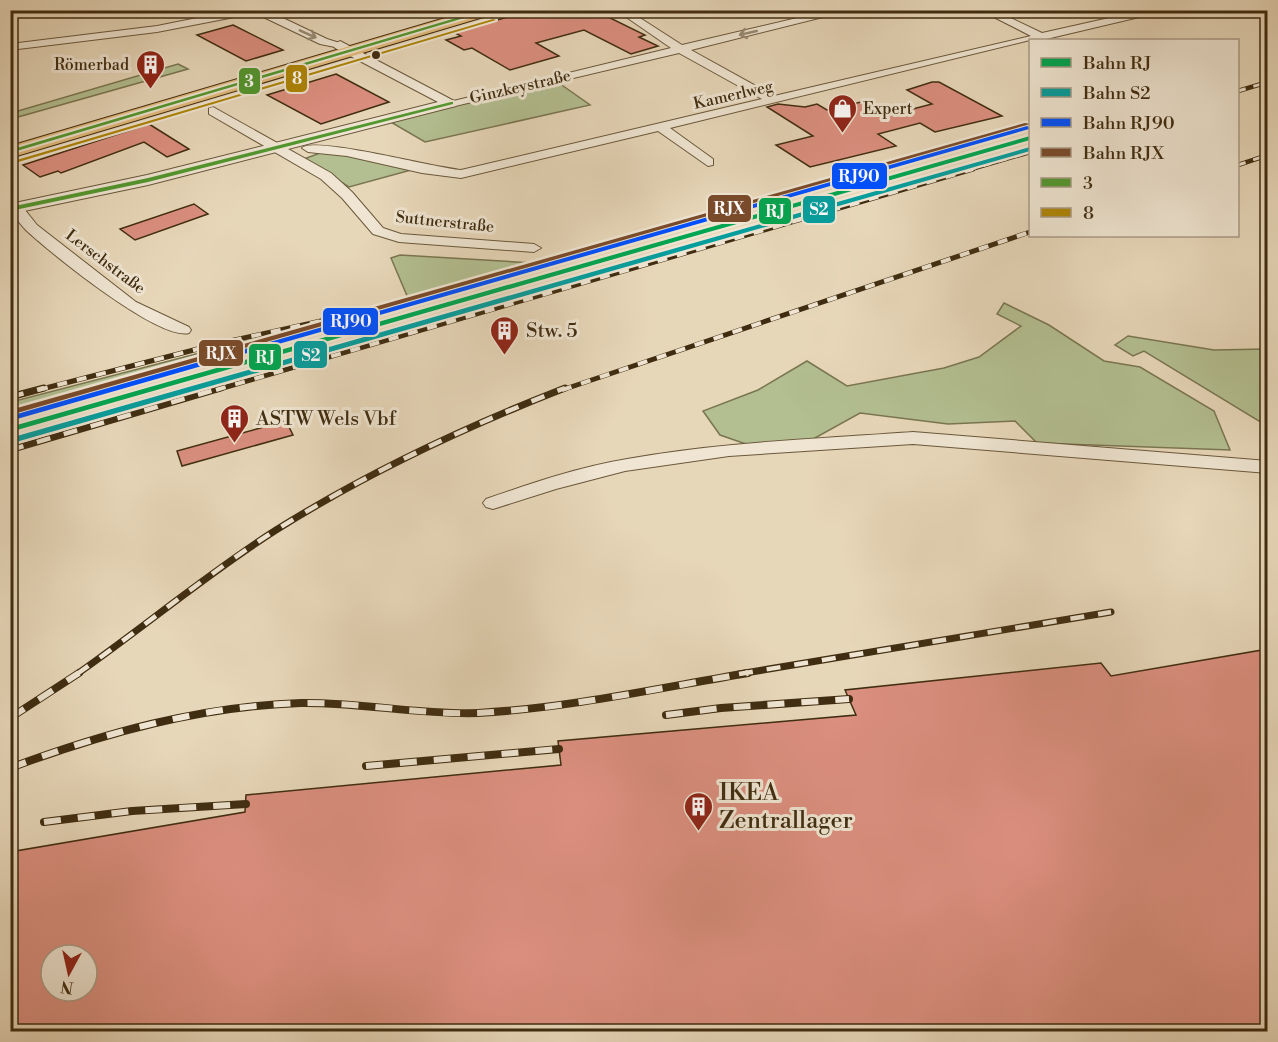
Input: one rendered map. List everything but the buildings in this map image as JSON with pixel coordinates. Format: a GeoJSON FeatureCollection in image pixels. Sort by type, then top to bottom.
{"type":"FeatureCollection","features":[{"type":"Feature","properties":{"kind":"main road"},"geometry":{"type":"LineString","coordinates":[[10,152],[466,10]]}},
{"type":"Feature","properties":{"kind":"main road"},"geometry":{"type":"LineString","coordinates":[[10,142],[345,47],[492,10]]}},
{"type":"Feature","properties":{"kind":"street"},"geometry":{"type":"LineString","coordinates":[[10,47],[147,31],[256,10],[324,42],[345,47],[451,103]]}},
{"type":"Feature","properties":{"kind":"street"},"geometry":{"type":"LineString","coordinates":[[283,10],[336,38],[345,47]]}},
{"type":"Feature","properties":{"kind":"street"},"geometry":{"type":"LineString","coordinates":[[626,14],[662,10]]}},
{"type":"Feature","properties":{"kind":"street","name":"Ginzkeystraße"},"geometry":{"type":"LineString","coordinates":[[13,208],[148,180],[451,103],[846,10]]}},
{"type":"Feature","properties":{"kind":"street"},"geometry":{"type":"LineString","coordinates":[[985,10],[1042,37]]}},
{"type":"Feature","properties":{"kind":"street","name":"Kamerlweg"},"geometry":{"type":"LineString","coordinates":[[1034,39],[1164,10]]}},
{"type":"Feature","properties":{"kind":"street"},"geometry":{"type":"LineString","coordinates":[[626,14],[679,48],[774,101]]}},
{"type":"Feature","properties":{"kind":"street","name":"Kamerlweg"},"geometry":{"type":"LineString","coordinates":[[308,148],[329,148],[420,169],[461,174],[1029,40]]}},
{"type":"Feature","properties":{"kind":"street","name":"Suttnerstraße"},"geometry":{"type":"LineString","coordinates":[[213,111],[339,187],[378,231],[399,238],[534,248]]}},
{"type":"Feature","properties":{"kind":"street"},"geometry":{"type":"LineString","coordinates":[[662,128],[708,162]]}},
{"type":"Feature","properties":{"kind":"street","name":"Lerschstraße"},"geometry":{"type":"LineString","coordinates":[[13,208],[32,228],[130,305],[183,330]]}},
{"type":"Feature","properties":{"kind":"street"},"geometry":{"type":"LineString","coordinates":[[493,503],[550,484],[625,465],[729,450],[913,438],[1268,467]]}},
{"type":"Feature","properties":{"kind":"green space"},"geometry":{"type":"Polygon","coordinates":[[[178,64],[188,69],[11,119],[11,113],[178,64]]]}},
{"type":"Feature","properties":{"kind":"green space"},"geometry":{"type":"Polygon","coordinates":[[[556,81],[590,105],[425,142],[389,121],[556,81]]]}},
{"type":"Feature","properties":{"kind":"green space"},"geometry":{"type":"Polygon","coordinates":[[[328,150],[411,170],[349,187],[304,159],[328,150]]]}},
{"type":"Feature","properties":{"kind":"green space"},"geometry":{"type":"Polygon","coordinates":[[[400,255],[533,263],[408,298],[391,258],[400,255]]]}},
{"type":"Feature","properties":{"kind":"green space"},"geometry":{"type":"Polygon","coordinates":[[[1004,303],[1049,325],[1104,361],[1140,367],[1214,411],[1230,450],[1037,443],[1015,421],[948,424],[860,413],[806,443],[746,444],[720,435],[703,411],[758,390],[807,361],[847,386],[944,368],[979,357],[1021,326],[997,314],[1004,303]]]}},
{"type":"Feature","properties":{"kind":"green space"},"geometry":{"type":"Polygon","coordinates":[[[385,310],[386,312],[11,418],[11,402],[246,341],[385,310]]]}},
{"type":"Feature","properties":{"kind":"green space"},"geometry":{"type":"Polygon","coordinates":[[[1128,336],[1214,350],[1267,349],[1267,426],[1144,351],[1133,356],[1115,345],[1128,336]]]}},
{"type":"Feature","properties":{"kind":"railway"},"geometry":{"type":"LineString","coordinates":[[1239,91],[1268,82]]}},
{"type":"Feature","properties":{"kind":"railway"},"geometry":{"type":"LineString","coordinates":[[968,170],[1029,152]]}},
{"type":"Feature","properties":{"kind":"railway"},"geometry":{"type":"LineString","coordinates":[[1239,165],[1268,155]]}},
{"type":"Feature","properties":{"kind":"railway"},"geometry":{"type":"LineString","coordinates":[[216,390],[973,169]]}},
{"type":"Feature","properties":{"kind":"railway"},"geometry":{"type":"LineString","coordinates":[[562,390],[1029,232]]}},
{"type":"Feature","properties":{"kind":"railway"},"geometry":{"type":"LineString","coordinates":[[38,390],[221,343],[348,315]]}},
{"type":"Feature","properties":{"kind":"railway"},"geometry":{"type":"LineString","coordinates":[[10,397],[44,388]]}},
{"type":"Feature","properties":{"kind":"railway"},"geometry":{"type":"LineString","coordinates":[[10,450],[221,388]]}},
{"type":"Feature","properties":{"kind":"railway"},"geometry":{"type":"LineString","coordinates":[[77,674],[225,564],[310,509],[417,452],[565,388]]}},
{"type":"Feature","properties":{"kind":"railway"},"geometry":{"type":"LineString","coordinates":[[739,674],[1111,612]]}},
{"type":"Feature","properties":{"kind":"railway"},"geometry":{"type":"LineString","coordinates":[[10,718],[79,673]]}},
{"type":"Feature","properties":{"kind":"railway"},"geometry":{"type":"LineString","coordinates":[[10,768],[45,755],[153,724],[264,705],[323,703],[434,712],[478,713],[580,702],[748,673]]}},
{"type":"Feature","properties":{"kind":"railway"},"geometry":{"type":"LineString","coordinates":[[666,715],[721,708],[849,699]]}},
{"type":"Feature","properties":{"kind":"railway"},"geometry":{"type":"LineString","coordinates":[[366,766],[559,749]]}},
{"type":"Feature","properties":{"kind":"railway"},"geometry":{"type":"LineString","coordinates":[[44,822],[132,811],[246,804]]}},
{"type":"Feature","properties":{"kind":"rail line","name":"RJX"},"geometry":{"type":"LineString","coordinates":[[10,413],[1027,124]]}},
{"type":"Feature","properties":{"kind":"rail line","name":"RJ90"},"geometry":{"type":"LineString","coordinates":[[10,419],[1027,128]]}},
{"type":"Feature","properties":{"kind":"rail line","name":"RJ"},"geometry":{"type":"LineString","coordinates":[[10,430],[1029,138]]}},
{"type":"Feature","properties":{"kind":"rail line","name":"S2"},"geometry":{"type":"LineString","coordinates":[[13,440],[1029,149]]}},
{"type":"Feature","properties":{"kind":"transit line","name":"3"},"geometry":{"type":"LineString","coordinates":[[10,152],[489,10]]}},
{"type":"Feature","properties":{"kind":"transit line","name":"8"},"geometry":{"type":"LineString","coordinates":[[13,162],[494,20]]}},
{"type":"Feature","properties":{"kind":"transit line","name":"3"},"geometry":{"type":"LineString","coordinates":[[10,209],[148,180],[451,103]]}},
{"type":"Feature","properties":{"kind":"place","name":"Römerbad"},"geometry":{"type":"Point","coordinates":[150,90]}},
{"type":"Feature","properties":{"kind":"place","name":"Expert"},"geometry":{"type":"Point","coordinates":[842,134]}},
{"type":"Feature","properties":{"kind":"place","name":"Stw. 5"},"geometry":{"type":"Point","coordinates":[505,356]}},
{"type":"Feature","properties":{"kind":"place","name":"ASTW Wels Vbf"},"geometry":{"type":"Point","coordinates":[235,444]}},
{"type":"Feature","properties":{"kind":"place","name":"IKEA Zentrallager"},"geometry":{"type":"Point","coordinates":[698,832]}}]}
